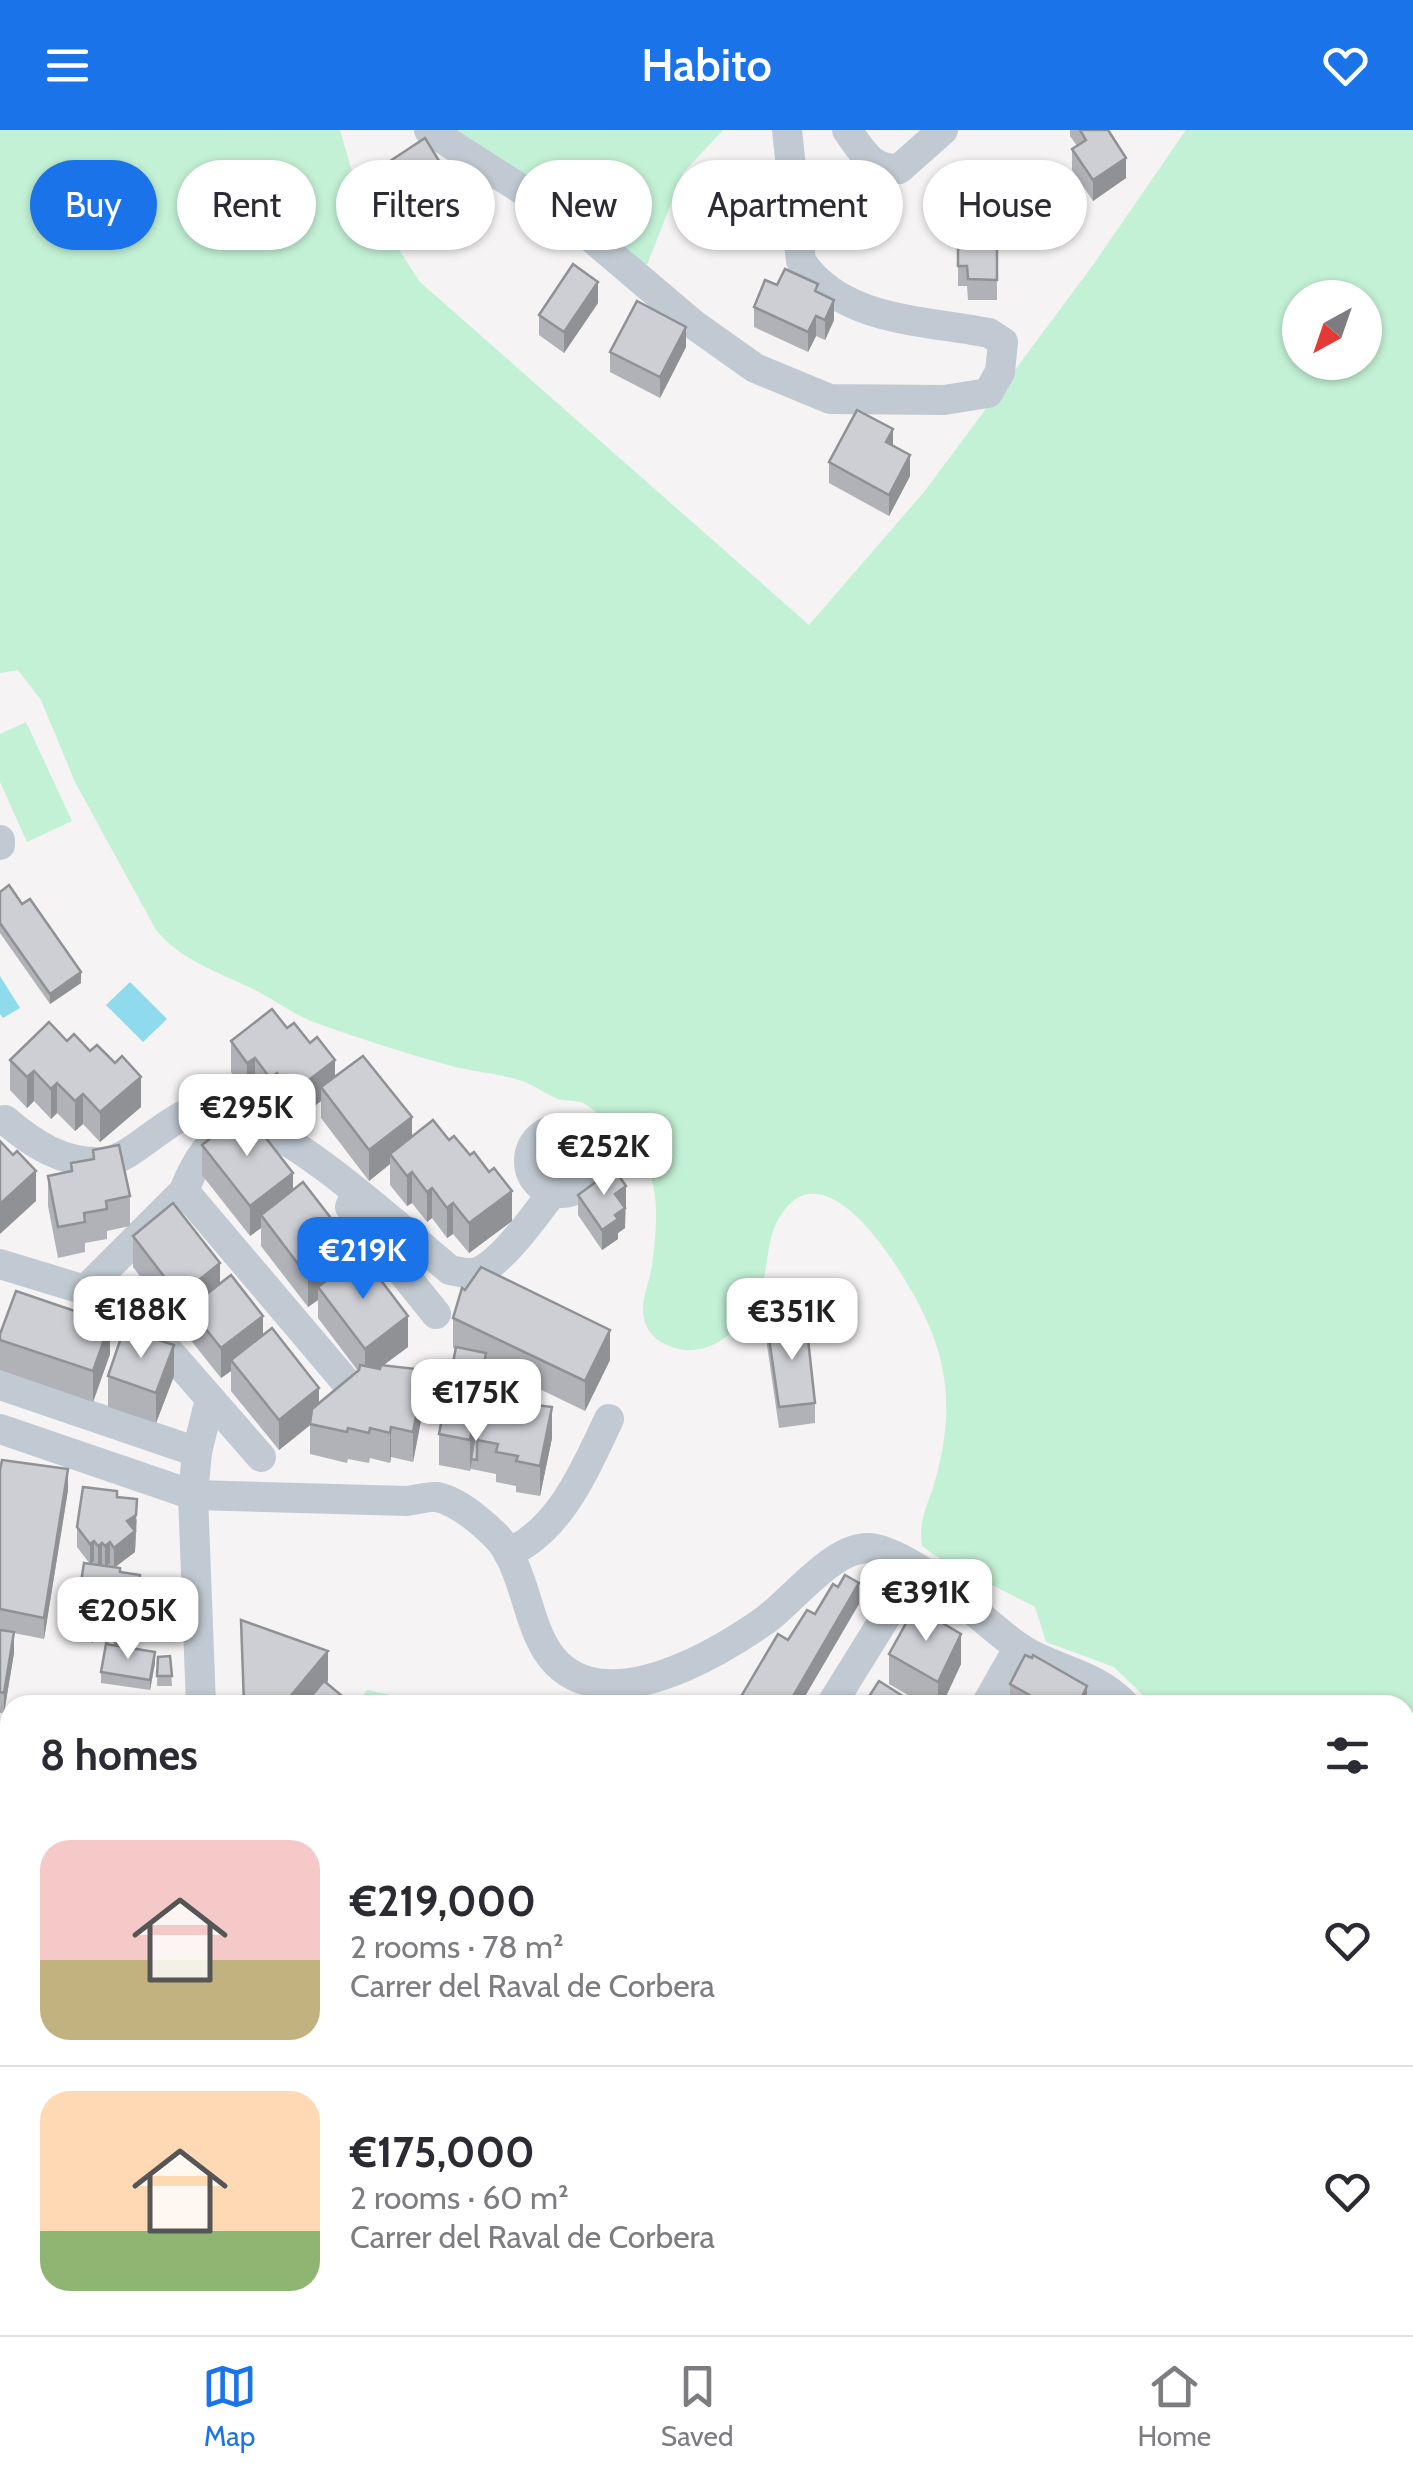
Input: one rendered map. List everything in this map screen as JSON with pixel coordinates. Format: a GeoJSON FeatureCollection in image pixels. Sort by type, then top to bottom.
{"type":"FeatureCollection","features":[{"type":"Feature","properties":{"kind":"street"},"geometry":{"type":"LineString","coordinates":[[428,130],[574,223],[692,324],[755,368],[830,399],[944,400],[988,393],[1000,372],[1003,342],[989,333],[874,314],[809,274],[801,261],[787,130]]}},
{"type":"Feature","properties":{"kind":"street"},"geometry":{"type":"LineString","coordinates":[[847,130],[869,162],[884,170],[899,170],[927,136]]}},
{"type":"Feature","properties":{"kind":"street"},"geometry":{"type":"LineString","coordinates":[[5,1120],[33,1144],[68,1159],[107,1162],[196,1108],[214,1107],[226,1114],[224,1132]]}},
{"type":"Feature","properties":{"kind":"street"},"geometry":{"type":"LineString","coordinates":[[85,1290],[184,1190],[192,1169],[224,1132],[244,1125],[272,1132],[312,1158],[450,1270],[470,1274],[482,1270],[524,1230],[553,1192]]}},
{"type":"Feature","properties":{"kind":"street"},"geometry":{"type":"LineString","coordinates":[[574,1131],[583,1137],[593,1156],[593,1166],[583,1185],[564,1193],[553,1192],[530,1171],[531,1132],[574,1131]]}},
{"type":"Feature","properties":{"kind":"street"},"geometry":{"type":"LineString","coordinates":[[184,1190],[346,1382]]}},
{"type":"Feature","properties":{"kind":"street"},"geometry":{"type":"LineString","coordinates":[[355,1193],[350,1207],[436,1314]]}},
{"type":"Feature","properties":{"kind":"street"},"geometry":{"type":"LineString","coordinates":[[0,1264],[85,1290],[145,1324],[261,1457]]}},
{"type":"Feature","properties":{"kind":"street"},"geometry":{"type":"LineString","coordinates":[[0,1385],[197,1452]]}},
{"type":"Feature","properties":{"kind":"street"},"geometry":{"type":"LineString","coordinates":[[201,1695],[193,1495],[197,1452],[210,1399]]}},
{"type":"Feature","properties":{"kind":"street"},"geometry":{"type":"LineString","coordinates":[[508,1552],[524,1546],[572,1495],[610,1419]]}},
{"type":"Feature","properties":{"kind":"street"},"geometry":{"type":"LineString","coordinates":[[0,1429],[193,1495],[407,1500],[436,1497],[463,1508],[489,1529],[508,1552],[539,1640],[553,1660],[574,1676],[597,1683],[657,1678],[683,1667],[762,1622],[841,1555],[865,1548],[880,1550],[916,1568],[1019,1648],[1096,1680],[1113,1695]]}},
{"type":"Feature","properties":{"kind":"street"},"geometry":{"type":"LineString","coordinates":[[837,1695],[916,1568]]}},
{"type":"Feature","properties":{"kind":"street"},"geometry":{"type":"LineString","coordinates":[[992,1695],[1019,1648]]}},
{"type":"Feature","properties":{"kind":"green space"},"geometry":{"type":"Polygon","coordinates":[[[0,130],[340,130],[349,160],[336,160],[336,250],[399,250],[420,282],[809,625],[924,492],[1093,265],[1186,130],[1413,130],[1413,1695],[1143,1695],[1114,1667],[1046,1642],[1035,1607],[922,1546],[923,1520],[945,1433],[942,1366],[927,1322],[906,1281],[856,1216],[836,1201],[816,1194],[797,1199],[775,1226],[760,1291],[735,1329],[710,1346],[696,1350],[682,1350],[657,1339],[649,1331],[643,1310],[654,1248],[655,1197],[647,1165],[626,1138],[582,1102],[556,1098],[522,1081],[435,1062],[311,1021],[177,950],[156,930],[75,782],[41,700],[18,670],[0,673],[0,130]]]}},
{"type":"Feature","properties":{"kind":"green space"},"geometry":{"type":"Polygon","coordinates":[[[456,130],[723,130],[695,160],[672,160],[672,201],[647,265],[626,250],[652,250],[652,160],[515,160],[515,172],[456,130]]]}},
{"type":"Feature","properties":{"kind":"green space"},"geometry":{"type":"Polygon","coordinates":[[[26,722],[72,821],[27,842],[0,782],[0,734],[26,722]]]}},
{"type":"Feature","properties":{"kind":"green space"},"geometry":{"type":"Polygon","coordinates":[[[367,1690],[390,1695],[363,1695],[367,1690]]]}},
{"type":"Feature","properties":{"kind":"water"},"geometry":{"type":"Polygon","coordinates":[[[0,976],[20,1008],[3,1018],[0,1014],[0,976]]]}},
{"type":"Feature","properties":{"kind":"water"},"geometry":{"type":"Polygon","coordinates":[[[130,982],[167,1019],[143,1042],[106,1005],[130,982]]]}},
{"type":"Feature","properties":{"kind":"building"},"geometry":{"type":"Polygon","coordinates":[[[1080,130],[1108,130],[1126,158],[1093,180],[1087,171],[1087,160],[1079,160],[1072,149],[1086,140],[1080,130]]]}},
{"type":"Feature","properties":{"kind":"building"},"geometry":{"type":"Polygon","coordinates":[[[425,138],[439,160],[392,160],[425,138]]]}},
{"type":"Feature","properties":{"kind":"building"},"geometry":{"type":"Polygon","coordinates":[[[958,250],[997,250],[997,280],[968,279],[967,266],[958,266],[958,250]]]}},
{"type":"Feature","properties":{"kind":"building"},"geometry":{"type":"Polygon","coordinates":[[[573,264],[598,282],[564,332],[539,315],[573,264]]]}},
{"type":"Feature","properties":{"kind":"building"},"geometry":{"type":"Polygon","coordinates":[[[785,269],[818,284],[815,291],[834,300],[825,320],[816,316],[808,332],[754,307],[765,280],[777,285],[785,269]]]}},
{"type":"Feature","properties":{"kind":"building"},"geometry":{"type":"Polygon","coordinates":[[[637,301],[686,327],[660,377],[610,352],[637,301]]]}},
{"type":"Feature","properties":{"kind":"building"},"geometry":{"type":"Polygon","coordinates":[[[857,410],[893,429],[886,442],[910,455],[889,495],[829,462],[857,410]]]}},
{"type":"Feature","properties":{"kind":"building"},"geometry":{"type":"Polygon","coordinates":[[[9,885],[22,904],[30,899],[81,972],[50,994],[0,923],[0,892],[9,885]]]}},
{"type":"Feature","properties":{"kind":"building"},"geometry":{"type":"Polygon","coordinates":[[[272,1009],[287,1028],[294,1023],[310,1043],[317,1037],[335,1060],[292,1093],[277,1073],[270,1078],[255,1058],[247,1063],[231,1041],[272,1009]]]}},
{"type":"Feature","properties":{"kind":"building"},"geometry":{"type":"Polygon","coordinates":[[[49,1022],[67,1041],[74,1034],[90,1051],[97,1045],[115,1063],[122,1056],[141,1077],[100,1112],[83,1094],[75,1101],[57,1083],[51,1089],[34,1071],[27,1077],[10,1060],[49,1022]]]}},
{"type":"Feature","properties":{"kind":"building"},"geometry":{"type":"Polygon","coordinates":[[[363,1056],[412,1117],[369,1150],[321,1087],[363,1056]]]}},
{"type":"Feature","properties":{"kind":"building"},"geometry":{"type":"Polygon","coordinates":[[[245,1111],[293,1173],[250,1206],[202,1145],[245,1111]]]}},
{"type":"Feature","properties":{"kind":"building"},"geometry":{"type":"Polygon","coordinates":[[[433,1120],[449,1140],[454,1136],[470,1155],[474,1152],[489,1172],[494,1168],[512,1191],[469,1223],[453,1203],[447,1208],[432,1188],[427,1192],[412,1172],[407,1176],[390,1154],[433,1120]]]}},
{"type":"Feature","properties":{"kind":"building"},"geometry":{"type":"Polygon","coordinates":[[[0,1141],[13,1155],[17,1151],[36,1171],[0,1204],[0,1141]]]}},
{"type":"Feature","properties":{"kind":"building"},"geometry":{"type":"Polygon","coordinates":[[[119,1145],[130,1196],[106,1201],[107,1209],[84,1213],[85,1222],[58,1227],[48,1176],[72,1171],[71,1163],[94,1159],[93,1150],[119,1145]]]}},
{"type":"Feature","properties":{"kind":"building"},"geometry":{"type":"Polygon","coordinates":[[[612,1166],[626,1186],[615,1194],[625,1208],[615,1215],[618,1219],[602,1230],[578,1195],[612,1166]]]}},
{"type":"Feature","properties":{"kind":"building"},"geometry":{"type":"Polygon","coordinates":[[[303,1182],[351,1244],[308,1277],[261,1215],[303,1182]]]}},
{"type":"Feature","properties":{"kind":"building"},"geometry":{"type":"Polygon","coordinates":[[[173,1203],[220,1263],[179,1296],[133,1236],[173,1203]]]}},
{"type":"Feature","properties":{"kind":"building"},"geometry":{"type":"Polygon","coordinates":[[[361,1254],[408,1316],[365,1349],[318,1287],[361,1254]]]}},
{"type":"Feature","properties":{"kind":"building"},"geometry":{"type":"Polygon","coordinates":[[[481,1267],[610,1330],[585,1381],[453,1318],[462,1288],[465,1290],[481,1267]]]}},
{"type":"Feature","properties":{"kind":"building"},"geometry":{"type":"Polygon","coordinates":[[[231,1275],[263,1316],[221,1348],[189,1308],[231,1275]]]}},
{"type":"Feature","properties":{"kind":"building"},"geometry":{"type":"Polygon","coordinates":[[[16,1291],[110,1323],[93,1371],[0,1340],[16,1291]]]}},
{"type":"Feature","properties":{"kind":"building"},"geometry":{"type":"Polygon","coordinates":[[[806,1321],[815,1403],[779,1407],[767,1324],[806,1321]]]}},
{"type":"Feature","properties":{"kind":"building"},"geometry":{"type":"Polygon","coordinates":[[[272,1328],[319,1388],[279,1420],[231,1360],[272,1328]]]}},
{"type":"Feature","properties":{"kind":"building"},"geometry":{"type":"Polygon","coordinates":[[[124,1329],[174,1345],[156,1393],[108,1376],[124,1329]]]}},
{"type":"Feature","properties":{"kind":"building"},"geometry":{"type":"Polygon","coordinates":[[[456,1347],[486,1353],[470,1440],[439,1434],[456,1347]]]}},
{"type":"Feature","properties":{"kind":"building"},"geometry":{"type":"Polygon","coordinates":[[[360,1365],[425,1370],[413,1432],[391,1427],[390,1433],[370,1428],[369,1433],[348,1428],[347,1432],[310,1424],[312,1409],[359,1370],[360,1365]]]}},
{"type":"Feature","properties":{"kind":"building"},"geometry":{"type":"Polygon","coordinates":[[[488,1383],[512,1388],[511,1397],[518,1399],[519,1391],[538,1395],[536,1405],[552,1407],[540,1466],[516,1461],[518,1456],[496,1452],[498,1444],[477,1440],[488,1383]]]}},
{"type":"Feature","properties":{"kind":"building"},"geometry":{"type":"Polygon","coordinates":[[[480,1423],[477,1460],[471,1459],[480,1423]]]}},
{"type":"Feature","properties":{"kind":"building"},"geometry":{"type":"Polygon","coordinates":[[[2,1460],[68,1469],[44,1618],[0,1609],[2,1460]]]}},
{"type":"Feature","properties":{"kind":"building"},"geometry":{"type":"Polygon","coordinates":[[[83,1487],[117,1491],[117,1497],[137,1499],[136,1515],[127,1521],[135,1531],[114,1548],[110,1542],[105,1546],[94,1541],[90,1544],[77,1527],[83,1487]]]}},
{"type":"Feature","properties":{"kind":"building"},"geometry":{"type":"Polygon","coordinates":[[[84,1563],[140,1575],[138,1593],[125,1593],[136,1609],[116,1625],[100,1617],[92,1622],[78,1602],[84,1563]]]}},
{"type":"Feature","properties":{"kind":"building"},"geometry":{"type":"Polygon","coordinates":[[[845,1575],[859,1583],[794,1695],[742,1695],[778,1634],[788,1640],[807,1610],[815,1614],[833,1584],[838,1587],[845,1575]]]}},
{"type":"Feature","properties":{"kind":"building"},"geometry":{"type":"Polygon","coordinates":[[[915,1607],[961,1634],[938,1682],[889,1654],[915,1607]]]}},
{"type":"Feature","properties":{"kind":"building"},"geometry":{"type":"Polygon","coordinates":[[[241,1620],[328,1651],[291,1695],[244,1695],[241,1620]]]}},
{"type":"Feature","properties":{"kind":"building"},"geometry":{"type":"Polygon","coordinates":[[[0,1630],[14,1632],[4,1693],[0,1692],[0,1630]]]}},
{"type":"Feature","properties":{"kind":"building"},"geometry":{"type":"Polygon","coordinates":[[[106,1644],[155,1652],[150,1680],[101,1672],[106,1644]]]}},
{"type":"Feature","properties":{"kind":"building"},"geometry":{"type":"Polygon","coordinates":[[[1025,1655],[1033,1655],[1087,1686],[1083,1695],[1029,1695],[1010,1684],[1025,1655]]]}},
{"type":"Feature","properties":{"kind":"building"},"geometry":{"type":"Polygon","coordinates":[[[170,1656],[172,1676],[157,1676],[158,1657],[170,1656]]]}},
{"type":"Feature","properties":{"kind":"building"},"geometry":{"type":"Polygon","coordinates":[[[324,1681],[341,1695],[312,1695],[324,1681]]]}},
{"type":"Feature","properties":{"kind":"building"},"geometry":{"type":"Polygon","coordinates":[[[879,1681],[901,1695],[870,1695],[879,1681]]]}}]}
